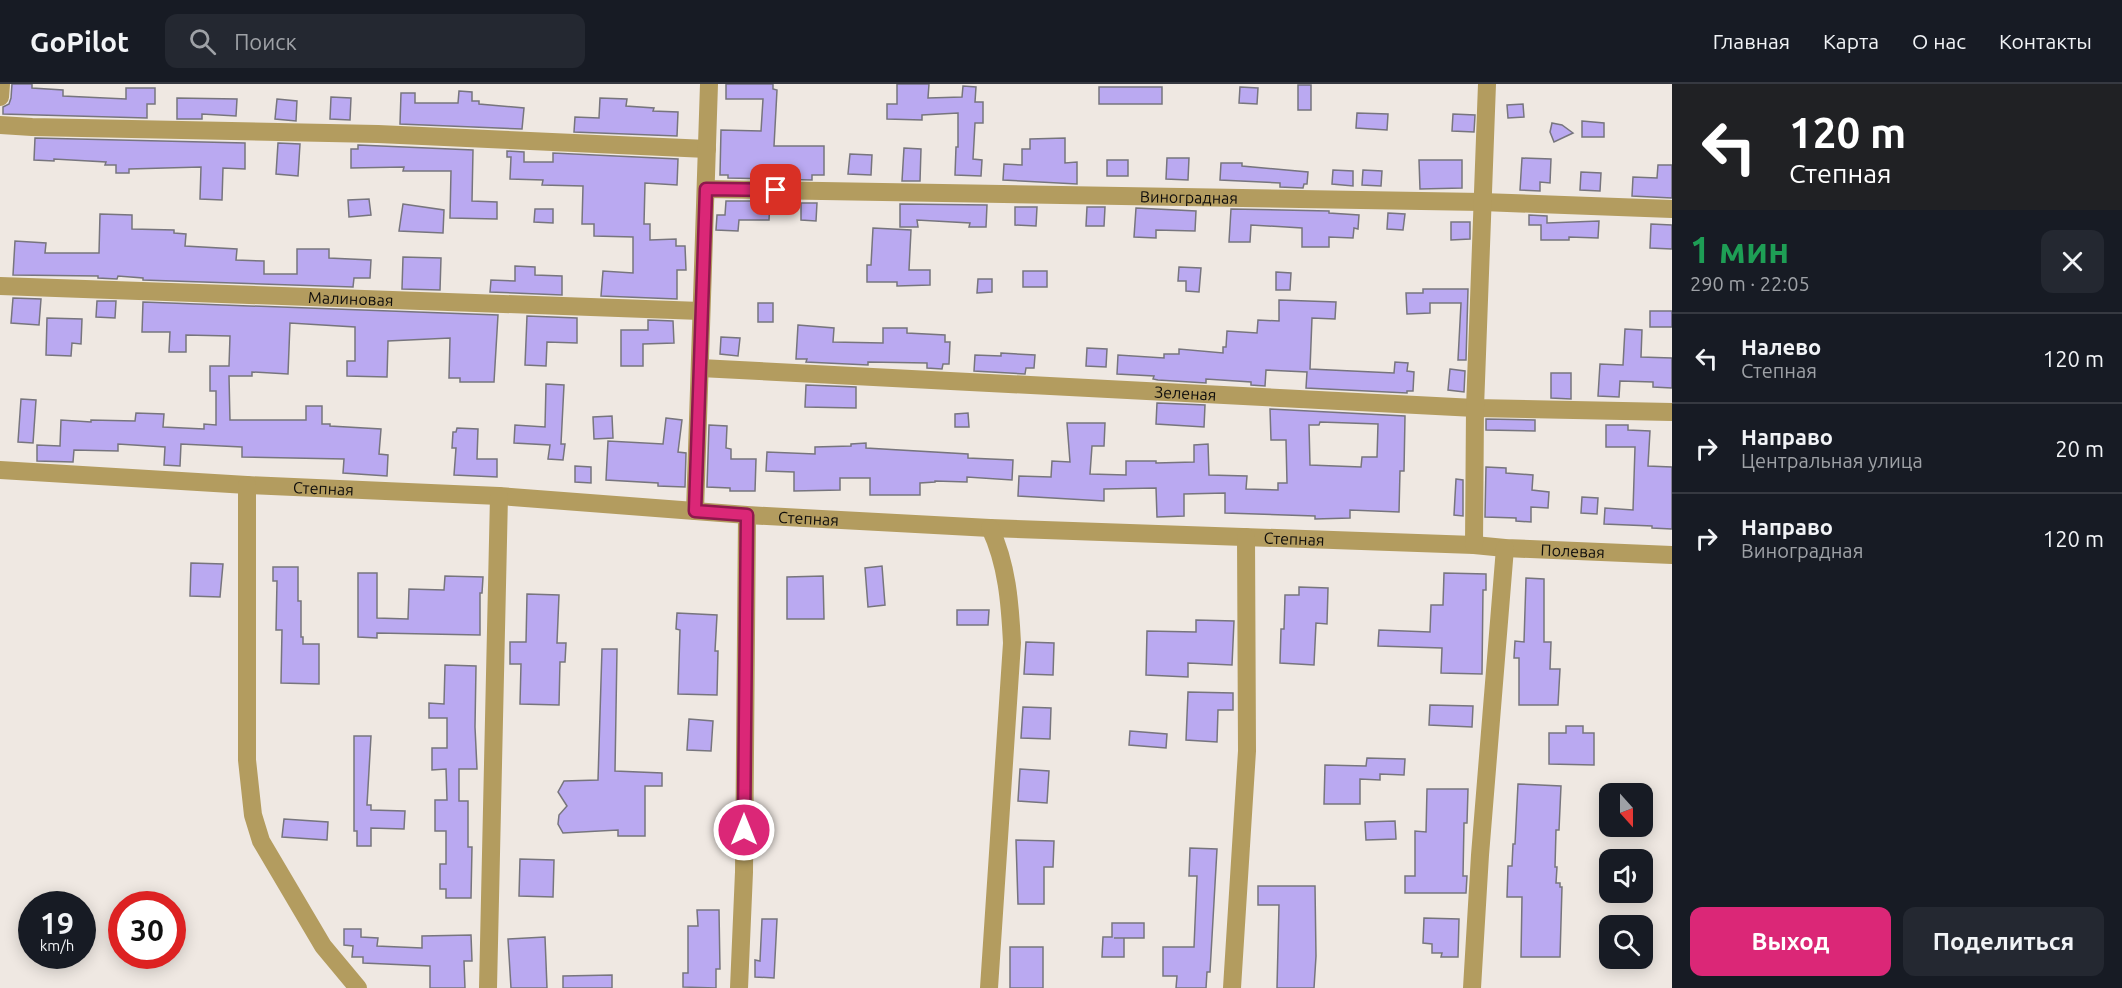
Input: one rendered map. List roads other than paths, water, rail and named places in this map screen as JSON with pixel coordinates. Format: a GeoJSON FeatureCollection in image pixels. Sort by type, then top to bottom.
{"type":"FeatureCollection","features":[{"type":"Feature","properties":{"kind":"street"},"geometry":{"type":"LineString","coordinates":[[0,97],[1,84]]}},
{"type":"Feature","properties":{"kind":"street"},"geometry":{"type":"LineString","coordinates":[[695,511],[708,84]]}},
{"type":"Feature","properties":{"kind":"street"},"geometry":{"type":"LineString","coordinates":[[1474,545],[1476,408],[1487,84]]}},
{"type":"Feature","properties":{"kind":"street"},"geometry":{"type":"LineString","coordinates":[[0,125],[44,128],[378,134],[707,149]]}},
{"type":"Feature","properties":{"kind":"street","name":"Виноградная"},"geometry":{"type":"LineString","coordinates":[[706,189],[1482,202],[1672,209]]}},
{"type":"Feature","properties":{"kind":"street","name":"Малиновая"},"geometry":{"type":"LineString","coordinates":[[0,286],[701,311]]}},
{"type":"Feature","properties":{"kind":"street","name":"Зеленая"},"geometry":{"type":"LineString","coordinates":[[700,368],[1476,408],[1672,412]]}},
{"type":"Feature","properties":{"kind":"street","name":"Степная"},"geometry":{"type":"LineString","coordinates":[[0,470],[247,485],[499,496],[747,515],[990,528],[1474,545]]}},
{"type":"Feature","properties":{"kind":"street"},"geometry":{"type":"LineString","coordinates":[[247,485],[247,760],[253,815],[261,842],[323,946],[358,988]]}},
{"type":"Feature","properties":{"kind":"street"},"geometry":{"type":"LineString","coordinates":[[488,988],[499,496]]}},
{"type":"Feature","properties":{"kind":"street"},"geometry":{"type":"LineString","coordinates":[[740,988],[744,872],[747,515]]}},
{"type":"Feature","properties":{"kind":"street"},"geometry":{"type":"LineString","coordinates":[[989,988],[1012,643],[1010,602],[999,548],[990,528]]}},
{"type":"Feature","properties":{"kind":"street"},"geometry":{"type":"LineString","coordinates":[[1232,988],[1247,751],[1246,537]]}},
{"type":"Feature","properties":{"kind":"street","name":"Полевая"},"geometry":{"type":"LineString","coordinates":[[1474,545],[1672,555]]}},
{"type":"Feature","properties":{"kind":"street"},"geometry":{"type":"LineString","coordinates":[[1472,988],[1480,855],[1505,548]]}}]}
